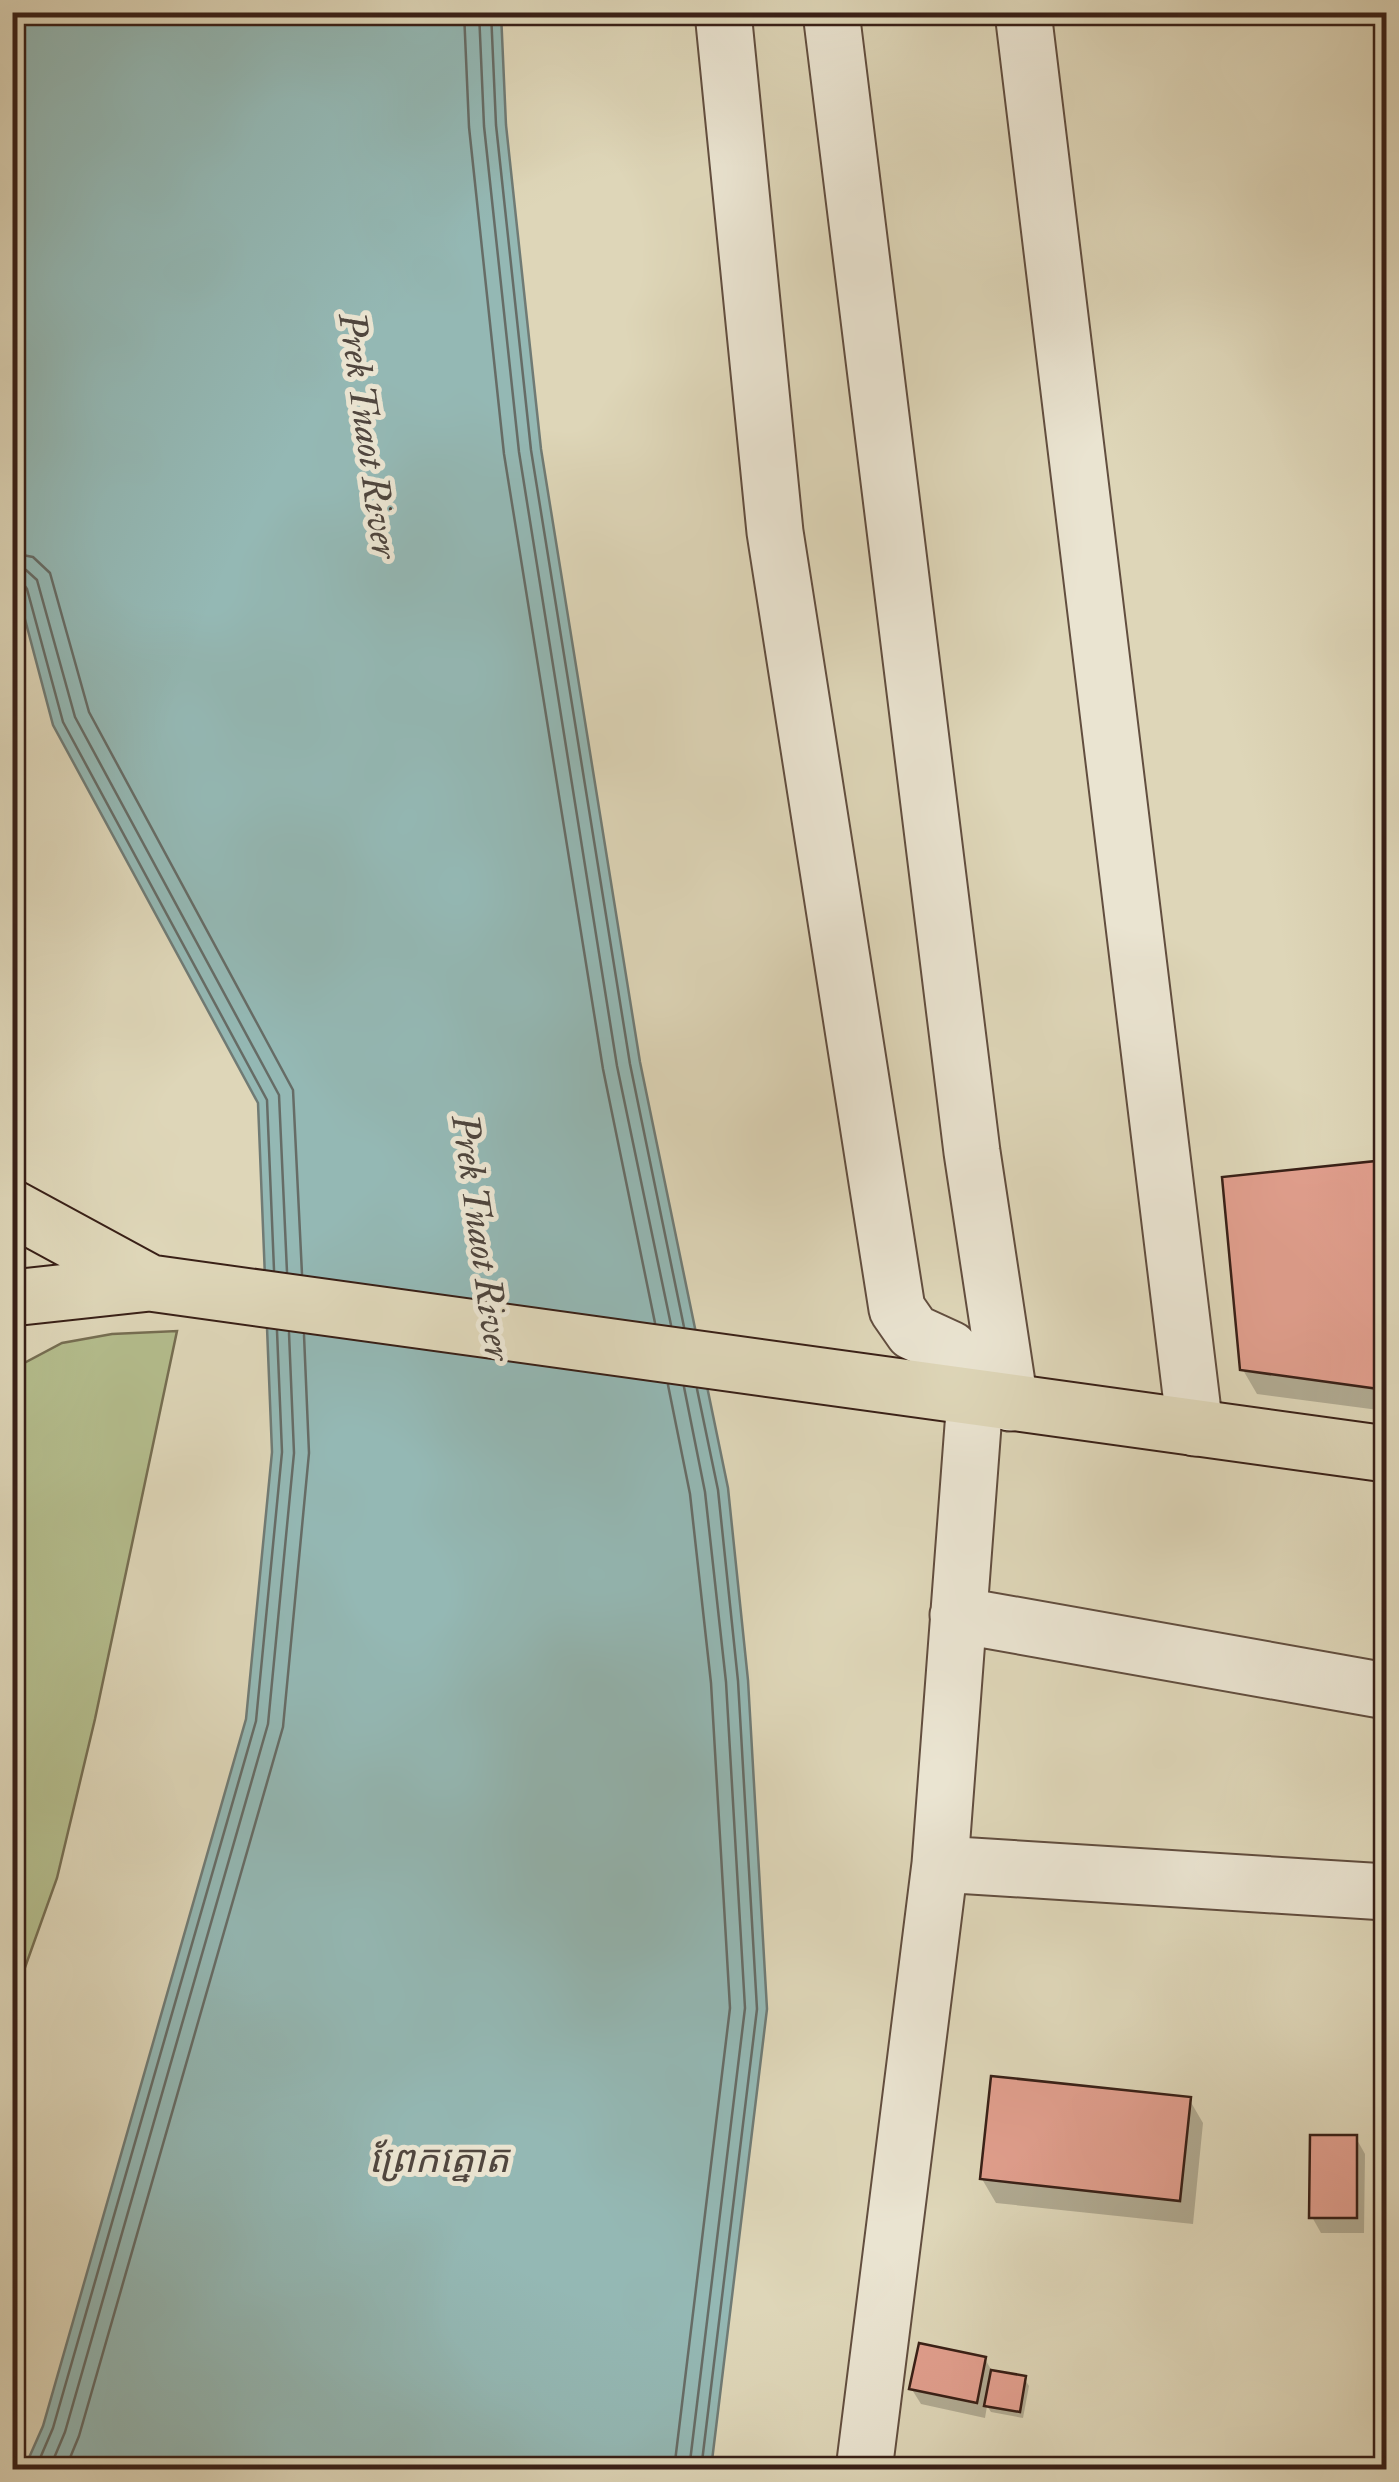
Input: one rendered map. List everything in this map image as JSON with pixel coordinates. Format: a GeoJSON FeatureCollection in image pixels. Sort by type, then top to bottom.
{"type":"FeatureCollection","features":[{"type":"Feature","properties":{"kind":"main road"},"geometry":{"type":"LineString","coordinates":[[12,1208],[172,1286]]}},
{"type":"Feature","properties":{"kind":"main road"},"geometry":{"type":"LineString","coordinates":[[12,1298],[172,1286],[1386,1454]]}},
{"type":"Feature","properties":{"kind":"street"},"geometry":{"type":"LineString","coordinates":[[723,12],[775,532],[896,1309],[913,1332],[950,1349],[992,1401]]}},
{"type":"Feature","properties":{"kind":"street"},"geometry":{"type":"LineString","coordinates":[[831,12],[972,1152],[992,1401],[958,1615],[940,1864],[864,2470]]}},
{"type":"Feature","properties":{"kind":"street"},"geometry":{"type":"LineString","coordinates":[[1024,12],[1195,1428]]}},
{"type":"Feature","properties":{"kind":"street"},"geometry":{"type":"LineString","coordinates":[[958,1615],[1386,1692]]}},
{"type":"Feature","properties":{"kind":"street"},"geometry":{"type":"LineString","coordinates":[[940,1864],[1386,1892]]}},
{"type":"Feature","properties":{"kind":"green space"},"geometry":{"type":"Polygon","coordinates":[[[177,1331],[95,1719],[57,1878],[13,2001],[13,1369],[62,1343],[112,1334],[177,1331]]]}},
{"type":"Feature","properties":{"kind":"water","name":"ព្រែកត្នោត"},"geometry":{"type":"Polygon","coordinates":[[[12,13],[501,13],[506,125],[541,449],[640,1062],[728,1488],[748,1680],[767,2009],[711,2469],[24,2469],[43,2426],[246,1719],[272,1452],[258,1103],[53,725],[13,574],[12,13]]]}},
{"type":"Feature","properties":{"kind":"building"},"geometry":{"type":"Polygon","coordinates":[[[1386,1160],[1386,1390],[1240,1370],[1222,1177],[1386,1160]]]}},
{"type":"Feature","properties":{"kind":"building"},"geometry":{"type":"Polygon","coordinates":[[[991,2076],[1191,2097],[1180,2201],[980,2179],[991,2076]]]}},
{"type":"Feature","properties":{"kind":"building"},"geometry":{"type":"Polygon","coordinates":[[[1310,2135],[1357,2135],[1357,2218],[1309,2218],[1310,2135]]]}},
{"type":"Feature","properties":{"kind":"building"},"geometry":{"type":"Polygon","coordinates":[[[919,2343],[986,2357],[977,2403],[909,2389],[919,2343]]]}},
{"type":"Feature","properties":{"kind":"building"},"geometry":{"type":"Polygon","coordinates":[[[991,2370],[1026,2376],[1020,2412],[984,2406],[991,2370]]]}},
{"type":"Feature","properties":{"kind":"water label","name":"Prek Tnaot River"},"geometry":{"type":"Point","coordinates":[369,435]}},
{"type":"Feature","properties":{"kind":"water label","name":"Prek Tnaot River"},"geometry":{"type":"Point","coordinates":[482,1237]}}]}
